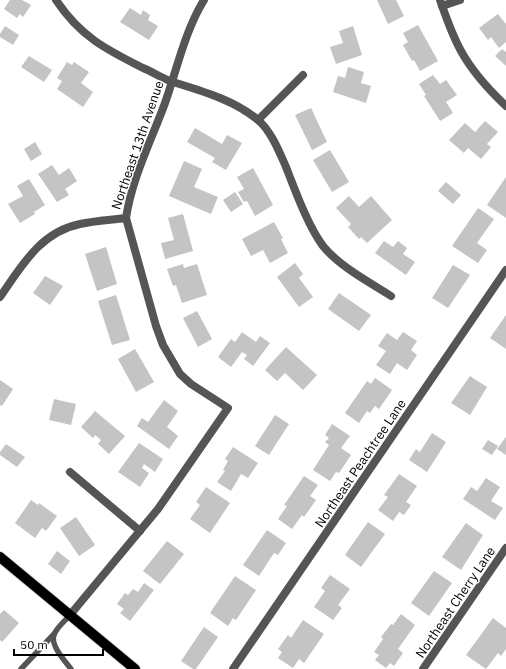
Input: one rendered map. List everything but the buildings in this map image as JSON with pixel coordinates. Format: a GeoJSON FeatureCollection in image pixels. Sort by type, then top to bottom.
{"type":"FeatureCollection","features":[{"type":"Feature","properties":{"kind":"main road"},"geometry":{"type":"LineString","coordinates":[[0,557],[135,669]]}},
{"type":"Feature","properties":{"kind":"street"},"geometry":{"type":"LineString","coordinates":[[56,0],[66,14],[90,38],[118,56],[171,82],[224,100],[240,108],[258,120],[264,127],[280,154],[315,234],[324,246],[344,265],[391,296]]}},
{"type":"Feature","properties":{"kind":"street","name":"Northeast 13th Avenue"},"geometry":{"type":"LineString","coordinates":[[0,297],[34,249],[53,234],[64,228],[79,224],[126,218],[137,174],[165,102],[194,19],[204,0]]}},
{"type":"Feature","properties":{"kind":"street"},"geometry":{"type":"LineString","coordinates":[[460,0],[441,3],[448,23],[462,53],[485,83],[506,106]]}},
{"type":"Feature","properties":{"kind":"street"},"geometry":{"type":"LineString","coordinates":[[258,120],[303,75]]}},
{"type":"Feature","properties":{"kind":"street"},"geometry":{"type":"LineString","coordinates":[[70,615],[158,510],[228,408],[191,384],[180,374],[163,345],[156,326],[126,218]]}},
{"type":"Feature","properties":{"kind":"street","name":"Northeast Peachtree Lane"},"geometry":{"type":"LineString","coordinates":[[233,669],[506,270]]}},
{"type":"Feature","properties":{"kind":"street"},"geometry":{"type":"LineString","coordinates":[[70,472],[140,532]]}},
{"type":"Feature","properties":{"kind":"street","name":"Northeast Cherry Lane"},"geometry":{"type":"LineString","coordinates":[[423,669],[506,548]]}},
{"type":"Feature","properties":{"kind":"lane"},"geometry":{"type":"LineString","coordinates":[[21,669],[70,615]]}},
{"type":"Feature","properties":{"kind":"lane"},"geometry":{"type":"LineString","coordinates":[[54,634],[53,640],[55,646],[71,669]]}}]}
